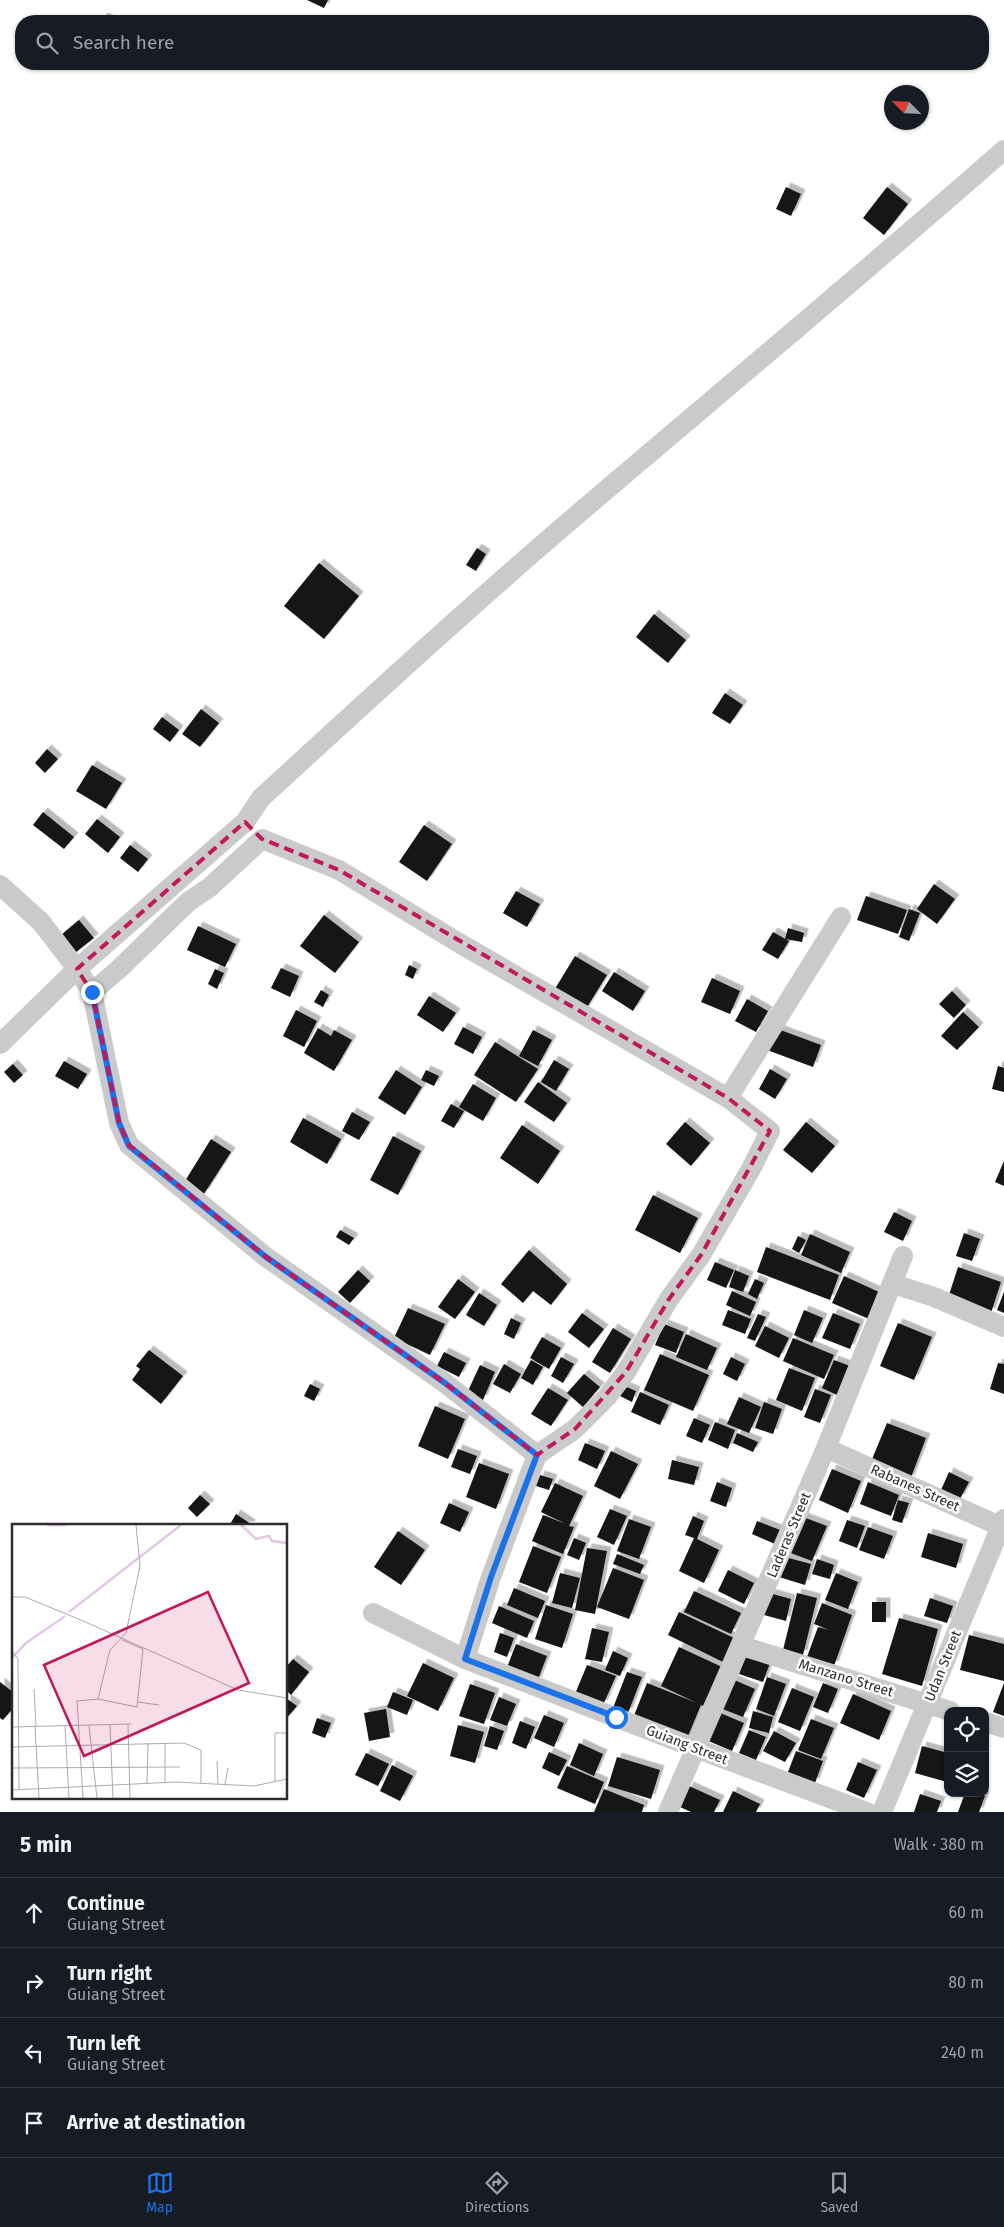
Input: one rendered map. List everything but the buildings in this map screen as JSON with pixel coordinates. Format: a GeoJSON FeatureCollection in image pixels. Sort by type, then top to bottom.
{"type":"FeatureCollection","features":[{"type":"Feature","properties":{"kind":"street"},"geometry":{"type":"LineString","coordinates":[[0,1044],[77,969],[245,822],[261,798],[418,654],[577,515],[870,268],[1004,150]]}},
{"type":"Feature","properties":{"kind":"street"},"geometry":{"type":"LineString","coordinates":[[245,822],[262,839],[339,870],[459,943],[728,1098],[770,1132],[751,1169],[701,1255],[673,1292],[626,1372],[607,1397],[575,1429],[537,1455],[491,1577],[465,1659]]}},
{"type":"Feature","properties":{"kind":"street"},"geometry":{"type":"LineString","coordinates":[[92,992],[119,969],[188,902],[210,887],[262,839]]}},
{"type":"Feature","properties":{"kind":"street"},"geometry":{"type":"LineString","coordinates":[[0,885],[41,922],[92,992],[119,1123],[129,1146],[266,1257],[445,1383],[537,1455]]}},
{"type":"Feature","properties":{"kind":"street"},"geometry":{"type":"LineString","coordinates":[[728,1098],[841,918]]}},
{"type":"Feature","properties":{"kind":"street","name":"Laderas Street"},"geometry":{"type":"LineString","coordinates":[[668,1812],[742,1646],[826,1448],[903,1256]]}},
{"type":"Feature","properties":{"kind":"street"},"geometry":{"type":"LineString","coordinates":[[893,1284],[934,1297],[1004,1327]]}},
{"type":"Feature","properties":{"kind":"street","name":"Rabanes Street"},"geometry":{"type":"LineString","coordinates":[[826,1448],[1003,1524]]}},
{"type":"Feature","properties":{"kind":"street","name":"Udan Street"},"geometry":{"type":"LineString","coordinates":[[882,1812],[1003,1524]]}},
{"type":"Feature","properties":{"kind":"street","name":"Guiang Street"},"geometry":{"type":"LineString","coordinates":[[373,1613],[465,1659],[867,1812]]}},
{"type":"Feature","properties":{"kind":"street","name":"Manzano Street"},"geometry":{"type":"LineString","coordinates":[[742,1646],[944,1709]]}},
{"type":"Feature","properties":{"kind":"street"},"geometry":{"type":"LineString","coordinates":[[989,1723],[1004,1728]]}},
{"type":"Feature","properties":{"kind":"highlighted area"},"geometry":{"type":"Polygon","coordinates":[[[245,822],[262,839],[339,870],[728,1098],[770,1131],[701,1255],[669,1299],[626,1372],[575,1429],[537,1455],[445,1383],[266,1257],[129,1145],[119,1123],[92,992],[77,969],[245,822]]]}},
{"type":"Feature","properties":{"kind":"route"},"geometry":{"type":"LineString","coordinates":[[92,992],[119,1123],[129,1146],[266,1257],[445,1383],[537,1455],[491,1577],[465,1659],[616,1717]]}}]}
